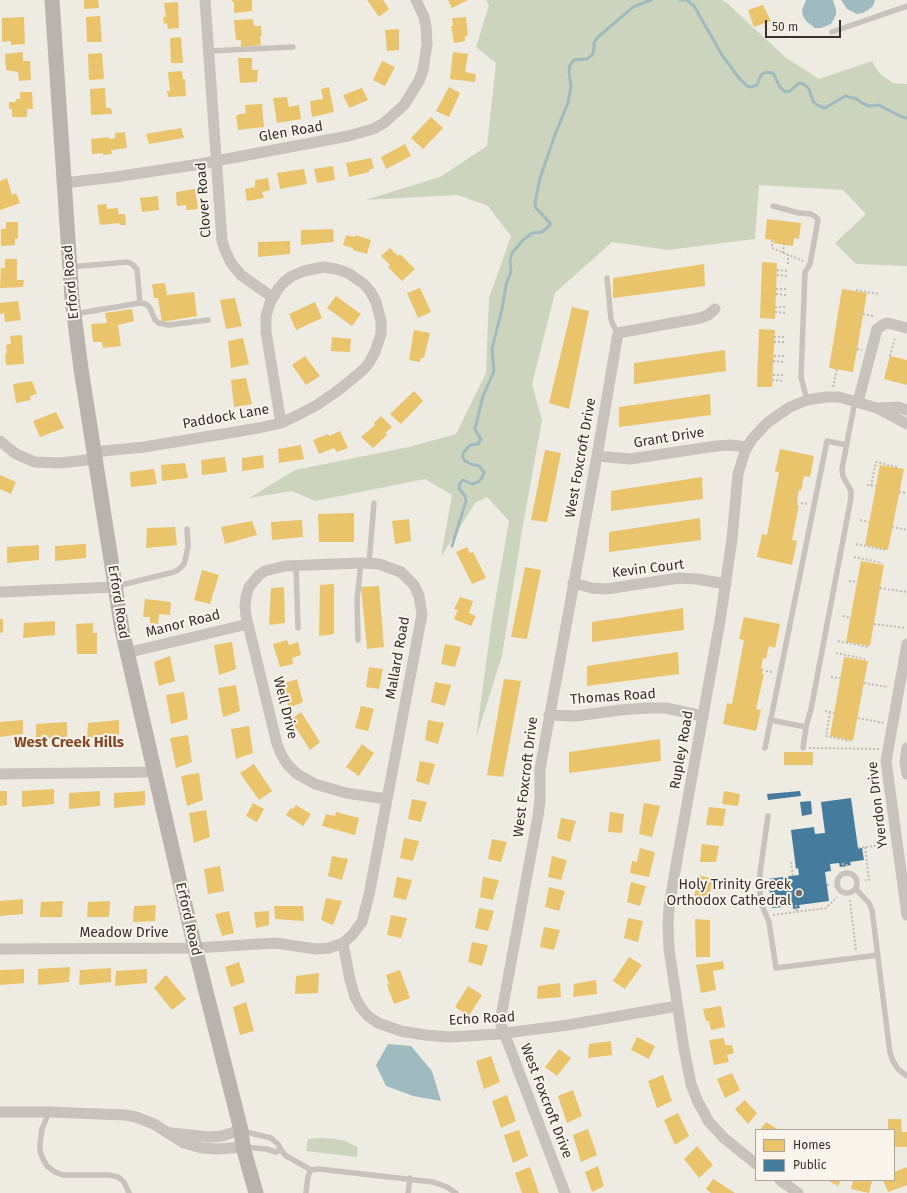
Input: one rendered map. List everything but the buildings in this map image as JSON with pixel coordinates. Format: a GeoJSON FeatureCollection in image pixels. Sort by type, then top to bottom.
{"type":"FeatureCollection","features":[{"type":"Feature","properties":{"kind":"street","name":"Erford Road"},"geometry":{"type":"LineString","coordinates":[[52,0],[74,314],[94,456],[126,653],[195,948],[241,1130],[243,1147],[256,1193]]}},
{"type":"Feature","properties":{"kind":"street","name":"Clover Road"},"geometry":{"type":"LineString","coordinates":[[205,0],[222,241],[231,263],[241,275],[272,297]]}},
{"type":"Feature","properties":{"kind":"street","name":"Glen Road"},"geometry":{"type":"LineString","coordinates":[[64,183],[116,177],[348,136],[373,129],[384,124],[404,105],[419,80],[423,70],[426,44],[426,26],[424,17],[416,0]]}},
{"type":"Feature","properties":{"kind":"street","name":"Paddock Lane"},"geometry":{"type":"LineString","coordinates":[[0,442],[16,454],[35,462],[60,463],[114,450],[259,428],[281,423],[317,404],[340,389],[363,370],[379,344],[381,321],[376,302],[364,284],[348,273],[336,269],[316,268],[304,270],[284,282],[272,297]]}},
{"type":"Feature","properties":{"kind":"street"},"geometry":{"type":"LineString","coordinates":[[272,297],[266,316],[266,332],[281,423]]}},
{"type":"Feature","properties":{"kind":"street"},"geometry":{"type":"LineString","coordinates":[[618,333],[704,317],[715,309]]}},
{"type":"Feature","properties":{"kind":"street"},"geometry":{"type":"LineString","coordinates":[[907,328],[888,323],[877,329],[857,402],[877,408],[907,424]]}},
{"type":"Feature","properties":{"kind":"street","name":"West Foxcroft Drive"},"geometry":{"type":"LineString","coordinates":[[565,1193],[500,1022],[538,816],[540,800],[540,769],[549,715],[618,333]]}},
{"type":"Feature","properties":{"kind":"street","name":"Rupley Road"},"geometry":{"type":"LineString","coordinates":[[755,1163],[724,1138],[710,1122],[697,1100],[691,1084],[684,1049],[669,949],[669,907],[726,584],[738,474],[741,460],[752,439],[772,418],[790,407],[807,400],[826,397],[839,397],[857,402]]}},
{"type":"Feature","properties":{"kind":"street"},"geometry":{"type":"LineString","coordinates":[[877,408],[898,408],[907,410]]}},
{"type":"Feature","properties":{"kind":"street","name":"Grant Drive"},"geometry":{"type":"LineString","coordinates":[[597,456],[630,459],[716,446],[731,445],[746,448]]}},
{"type":"Feature","properties":{"kind":"street","name":"Mallard Road"},"geometry":{"type":"LineString","coordinates":[[248,624],[245,607],[246,597],[253,582],[265,571],[278,567],[365,563],[391,568],[401,572],[407,577],[416,591],[421,606],[422,614],[367,906],[358,927],[343,943]]}},
{"type":"Feature","properties":{"kind":"street","name":"Kevin Court"},"geometry":{"type":"LineString","coordinates":[[573,583],[592,588],[606,589],[679,578],[697,579],[726,584]]}},
{"type":"Feature","properties":{"kind":"street"},"geometry":{"type":"LineString","coordinates":[[0,592],[115,587]]}},
{"type":"Feature","properties":{"kind":"street","name":"Well Drive"},"geometry":{"type":"LineString","coordinates":[[248,624],[277,744],[287,764],[297,774],[315,784],[346,793],[387,799]]}},
{"type":"Feature","properties":{"kind":"street","name":"Manor Road"},"geometry":{"type":"LineString","coordinates":[[126,653],[248,624]]}},
{"type":"Feature","properties":{"kind":"street","name":"Yverdon Drive"},"geometry":{"type":"LineString","coordinates":[[907,644],[886,760],[907,915]]}},
{"type":"Feature","properties":{"kind":"street","name":"Thomas Road"},"geometry":{"type":"LineString","coordinates":[[549,715],[576,716],[620,710],[666,708],[703,716]]}},
{"type":"Feature","properties":{"kind":"street"},"geometry":{"type":"LineString","coordinates":[[895,710],[907,708]]}},
{"type":"Feature","properties":{"kind":"street"},"geometry":{"type":"LineString","coordinates":[[907,748],[905,762],[907,774]]}},
{"type":"Feature","properties":{"kind":"street"},"geometry":{"type":"LineString","coordinates":[[0,774],[154,772]]}},
{"type":"Feature","properties":{"kind":"street","name":"Meadow Drive"},"geometry":{"type":"LineString","coordinates":[[0,948],[195,948],[275,943],[316,949],[328,948],[343,943]]}},
{"type":"Feature","properties":{"kind":"street","name":"Echo Road"},"geometry":{"type":"LineString","coordinates":[[343,943],[350,980],[355,997],[361,1008],[368,1016],[378,1023],[401,1031],[450,1037],[505,1034],[568,1025],[677,1006]]}},
{"type":"Feature","properties":{"kind":"street"},"geometry":{"type":"LineString","coordinates":[[0,1112],[125,1115],[136,1117],[154,1124],[184,1143],[202,1148],[218,1149],[243,1147]]}},
{"type":"Feature","properties":{"kind":"street"},"geometry":{"type":"LineString","coordinates":[[170,1133],[210,1137],[222,1136],[241,1130]]}},
{"type":"Feature","properties":{"kind":"street"},"geometry":{"type":"LineString","coordinates":[[781,1181],[798,1193]]}},
{"type":"Feature","properties":{"kind":"lane"},"geometry":{"type":"LineString","coordinates":[[832,32],[907,6]]}},
{"type":"Feature","properties":{"kind":"lane"},"geometry":{"type":"LineString","coordinates":[[209,52],[293,46]]}},
{"type":"Feature","properties":{"kind":"lane"},"geometry":{"type":"LineString","coordinates":[[773,206],[798,213],[811,214],[816,216],[818,220],[810,264],[805,272],[801,377],[807,400]]}},
{"type":"Feature","properties":{"kind":"lane"},"geometry":{"type":"LineString","coordinates":[[70,267],[128,262],[132,264],[137,269],[140,303]]}},
{"type":"Feature","properties":{"kind":"lane"},"geometry":{"type":"LineString","coordinates":[[607,278],[611,318],[618,333]]}},
{"type":"Feature","properties":{"kind":"lane"},"geometry":{"type":"LineString","coordinates":[[74,314],[140,303],[146,304],[150,308],[155,320],[159,323],[168,325],[208,320]]}},
{"type":"Feature","properties":{"kind":"lane"},"geometry":{"type":"LineString","coordinates":[[803,748],[806,727],[812,709],[851,498],[851,491],[842,473],[846,445],[857,402]]}},
{"type":"Feature","properties":{"kind":"lane"},"geometry":{"type":"LineString","coordinates":[[765,748],[827,441],[846,445]]}},
{"type":"Feature","properties":{"kind":"lane"},"geometry":{"type":"LineString","coordinates":[[358,640],[357,600],[365,563],[374,503]]}},
{"type":"Feature","properties":{"kind":"lane"},"geometry":{"type":"LineString","coordinates":[[115,587],[174,572],[180,569],[184,564],[186,556],[186,529]]}},
{"type":"Feature","properties":{"kind":"lane"},"geometry":{"type":"LineString","coordinates":[[296,566],[298,628]]}},
{"type":"Feature","properties":{"kind":"lane"},"geometry":{"type":"LineString","coordinates":[[770,720],[806,727]]}},
{"type":"Feature","properties":{"kind":"lane"},"geometry":{"type":"LineString","coordinates":[[768,816],[760,873],[760,895],[761,903],[769,922],[776,968],[878,955]]}},
{"type":"Feature","properties":{"kind":"lane"},"geometry":{"type":"LineString","coordinates":[[856,889],[866,898],[871,906],[892,1061],[898,1069],[907,1076]]}},
{"type":"Feature","properties":{"kind":"lane"},"geometry":{"type":"LineString","coordinates":[[49,1112],[42,1129],[40,1143],[42,1157],[47,1166],[55,1172],[63,1175],[109,1175],[118,1177],[124,1182],[129,1193]]}},
{"type":"Feature","properties":{"kind":"lane"},"geometry":{"type":"LineString","coordinates":[[241,1130],[271,1138],[291,1159],[311,1170],[319,1169],[410,1178],[433,1182],[447,1187],[456,1193]]}},
{"type":"Feature","properties":{"kind":"lane"},"geometry":{"type":"LineString","coordinates":[[243,1147],[273,1151],[281,1150]]}},
{"type":"Feature","properties":{"kind":"lane"},"geometry":{"type":"LineString","coordinates":[[306,1193],[308,1176],[311,1170]]}},
{"type":"Feature","properties":{"kind":"lane"},"geometry":{"type":"LineString","coordinates":[[408,1193],[410,1178]]}},
{"type":"Feature","properties":{"kind":"path"},"geometry":{"type":"LineString","coordinates":[[772,240],[772,248],[803,261]]}},
{"type":"Feature","properties":{"kind":"path"},"geometry":{"type":"LineString","coordinates":[[783,253],[784,244]]}},
{"type":"Feature","properties":{"kind":"path"},"geometry":{"type":"LineString","coordinates":[[788,255],[788,264]]}},
{"type":"Feature","properties":{"kind":"path"},"geometry":{"type":"LineString","coordinates":[[777,270],[787,270]]}},
{"type":"Feature","properties":{"kind":"path"},"geometry":{"type":"LineString","coordinates":[[777,275],[787,276]]}},
{"type":"Feature","properties":{"kind":"path"},"geometry":{"type":"LineString","coordinates":[[776,289],[787,289]]}},
{"type":"Feature","properties":{"kind":"path"},"geometry":{"type":"LineString","coordinates":[[856,290],[879,294]]}},
{"type":"Feature","properties":{"kind":"path"},"geometry":{"type":"LineString","coordinates":[[776,294],[786,295]]}},
{"type":"Feature","properties":{"kind":"path"},"geometry":{"type":"LineString","coordinates":[[775,307],[786,307]]}},
{"type":"Feature","properties":{"kind":"path"},"geometry":{"type":"LineString","coordinates":[[775,312],[786,313]]}},
{"type":"Feature","properties":{"kind":"path"},"geometry":{"type":"LineString","coordinates":[[863,314],[874,316]]}},
{"type":"Feature","properties":{"kind":"path"},"geometry":{"type":"LineString","coordinates":[[774,337],[785,337]]}},
{"type":"Feature","properties":{"kind":"path"},"geometry":{"type":"LineString","coordinates":[[890,356],[895,338]]}},
{"type":"Feature","properties":{"kind":"path"},"geometry":{"type":"LineString","coordinates":[[774,342],[785,342]]}},
{"type":"Feature","properties":{"kind":"path"},"geometry":{"type":"LineString","coordinates":[[774,356],[784,356]]}},
{"type":"Feature","properties":{"kind":"path"},"geometry":{"type":"LineString","coordinates":[[773,361],[784,362]]}},
{"type":"Feature","properties":{"kind":"path"},"geometry":{"type":"LineString","coordinates":[[833,388],[837,369]]}},
{"type":"Feature","properties":{"kind":"path"},"geometry":{"type":"LineString","coordinates":[[773,375],[783,375]]}},
{"type":"Feature","properties":{"kind":"path"},"geometry":{"type":"LineString","coordinates":[[772,380],[783,381]]}},
{"type":"Feature","properties":{"kind":"path"},"geometry":{"type":"LineString","coordinates":[[871,486],[876,462],[897,467]]}},
{"type":"Feature","properties":{"kind":"path"},"geometry":{"type":"LineString","coordinates":[[867,485],[876,486]]}},
{"type":"Feature","properties":{"kind":"path"},"geometry":{"type":"LineString","coordinates":[[899,492],[907,493]]}},
{"type":"Feature","properties":{"kind":"path"},"geometry":{"type":"LineString","coordinates":[[801,503],[808,504]]}},
{"type":"Feature","properties":{"kind":"path"},"geometry":{"type":"LineString","coordinates":[[860,520],[869,522]]}},
{"type":"Feature","properties":{"kind":"path"},"geometry":{"type":"LineString","coordinates":[[892,527],[907,530]]}},
{"type":"Feature","properties":{"kind":"path"},"geometry":{"type":"LineString","coordinates":[[856,544],[885,550]]}},
{"type":"Feature","properties":{"kind":"path"},"geometry":{"type":"LineString","coordinates":[[854,556],[882,563]]}},
{"type":"Feature","properties":{"kind":"path"},"geometry":{"type":"LineString","coordinates":[[849,581],[857,582]]}},
{"type":"Feature","properties":{"kind":"path"},"geometry":{"type":"LineString","coordinates":[[880,588],[907,592]]}},
{"type":"Feature","properties":{"kind":"path"},"geometry":{"type":"LineString","coordinates":[[842,616],[851,618]]}},
{"type":"Feature","properties":{"kind":"path"},"geometry":{"type":"LineString","coordinates":[[874,624],[905,628]]}},
{"type":"Feature","properties":{"kind":"path"},"geometry":{"type":"LineString","coordinates":[[838,641],[868,647]]}},
{"type":"Feature","properties":{"kind":"path"},"geometry":{"type":"LineString","coordinates":[[836,653],[865,659]]}},
{"type":"Feature","properties":{"kind":"path"},"geometry":{"type":"LineString","coordinates":[[766,671],[774,672]]}},
{"type":"Feature","properties":{"kind":"path"},"geometry":{"type":"LineString","coordinates":[[831,677],[840,678]]}},
{"type":"Feature","properties":{"kind":"path"},"geometry":{"type":"LineString","coordinates":[[864,683],[890,687]]}},
{"type":"Feature","properties":{"kind":"path"},"geometry":{"type":"LineString","coordinates":[[825,711],[834,713]]}},
{"type":"Feature","properties":{"kind":"path"},"geometry":{"type":"LineString","coordinates":[[830,712],[826,736],[850,741]]}},
{"type":"Feature","properties":{"kind":"path"},"geometry":{"type":"LineString","coordinates":[[858,718],[883,723]]}},
{"type":"Feature","properties":{"kind":"path"},"geometry":{"type":"LineString","coordinates":[[803,748],[851,748],[882,750]]}},
{"type":"Feature","properties":{"kind":"path"},"geometry":{"type":"LineString","coordinates":[[858,848],[892,843]]}},
{"type":"Feature","properties":{"kind":"path"},"geometry":{"type":"LineString","coordinates":[[865,847],[869,880],[865,880]]}},
{"type":"Feature","properties":{"kind":"path"},"geometry":{"type":"LineString","coordinates":[[791,862],[793,876]]}},
{"type":"Feature","properties":{"kind":"path"},"geometry":{"type":"LineString","coordinates":[[843,863],[843,867],[847,866],[846,862]]}},
{"type":"Feature","properties":{"kind":"path"},"geometry":{"type":"LineString","coordinates":[[772,916],[826,908],[837,897]]}},
{"type":"Feature","properties":{"kind":"path"},"geometry":{"type":"LineString","coordinates":[[850,900],[856,954]]}},
{"type":"Feature","properties":{"kind":"path"},"geometry":{"type":"LineString","coordinates":[[796,905],[797,912]]}},
{"type":"Feature","properties":{"kind":"green space"},"geometry":{"type":"Polygon","coordinates":[[[486,0],[722,0],[785,57],[819,79],[872,61],[880,74],[893,83],[907,84],[907,266],[856,264],[835,243],[866,214],[843,190],[759,185],[755,239],[668,250],[612,242],[555,293],[532,384],[542,420],[502,656],[476,738],[492,619],[509,521],[487,497],[475,503],[441,557],[452,495],[425,479],[315,501],[292,491],[249,498],[295,470],[409,447],[456,434],[486,373],[489,298],[511,236],[488,206],[458,195],[365,200],[440,177],[487,146],[496,63],[476,47],[489,5],[486,0]]]}},
{"type":"Feature","properties":{"kind":"green space"},"geometry":{"type":"Polygon","coordinates":[[[320,1138],[345,1141],[358,1147],[357,1157],[306,1151],[308,1139],[320,1138]]]}},
{"type":"Feature","properties":{"kind":"water"},"geometry":{"type":"Polygon","coordinates":[[[806,0],[833,0],[836,15],[831,24],[821,28],[815,28],[806,21],[802,10],[806,0]]]}},
{"type":"Feature","properties":{"kind":"water"},"geometry":{"type":"Polygon","coordinates":[[[841,0],[875,0],[873,6],[868,10],[857,14],[847,9],[841,0]]]}},
{"type":"Feature","properties":{"kind":"water"},"geometry":{"type":"Polygon","coordinates":[[[388,1044],[411,1046],[432,1071],[441,1101],[413,1096],[386,1086],[376,1065],[388,1044]]]}},
{"type":"Feature","properties":{"kind":"waterway"},"geometry":{"type":"LineString","coordinates":[[452,546],[466,501],[465,496],[459,488],[460,483],[463,480],[472,484],[478,482],[482,478],[484,472],[479,466],[465,461],[463,458],[463,453],[470,445],[478,444],[481,439],[475,429],[483,396],[494,371],[492,349],[502,309],[506,285],[511,272],[510,261],[512,253],[523,240],[532,233],[542,232],[550,225],[550,223],[536,208],[535,203],[540,178],[568,103],[571,87],[569,72],[570,65],[574,60],[587,59],[592,55],[594,43],[597,38],[633,7],[651,0]]}},
{"type":"Feature","properties":{"kind":"waterway"},"geometry":{"type":"LineString","coordinates":[[687,0],[694,6],[722,55],[739,78],[747,86],[751,87],[757,85],[761,75],[766,72],[773,73],[780,87],[785,92],[790,91],[799,83],[804,84],[809,89],[813,101],[817,105],[825,108],[845,96],[857,99],[869,106],[879,105],[907,118]]}},
{"type":"Feature","properties":{"kind":"place","name":"Holy Trinity Greek Orthodox Cathedral"},"geometry":{"type":"Point","coordinates":[799,893]}},
{"type":"Feature","properties":{"kind":"district","name":"West Creek Hills"},"geometry":{"type":"Point","coordinates":[69,743]}}]}
